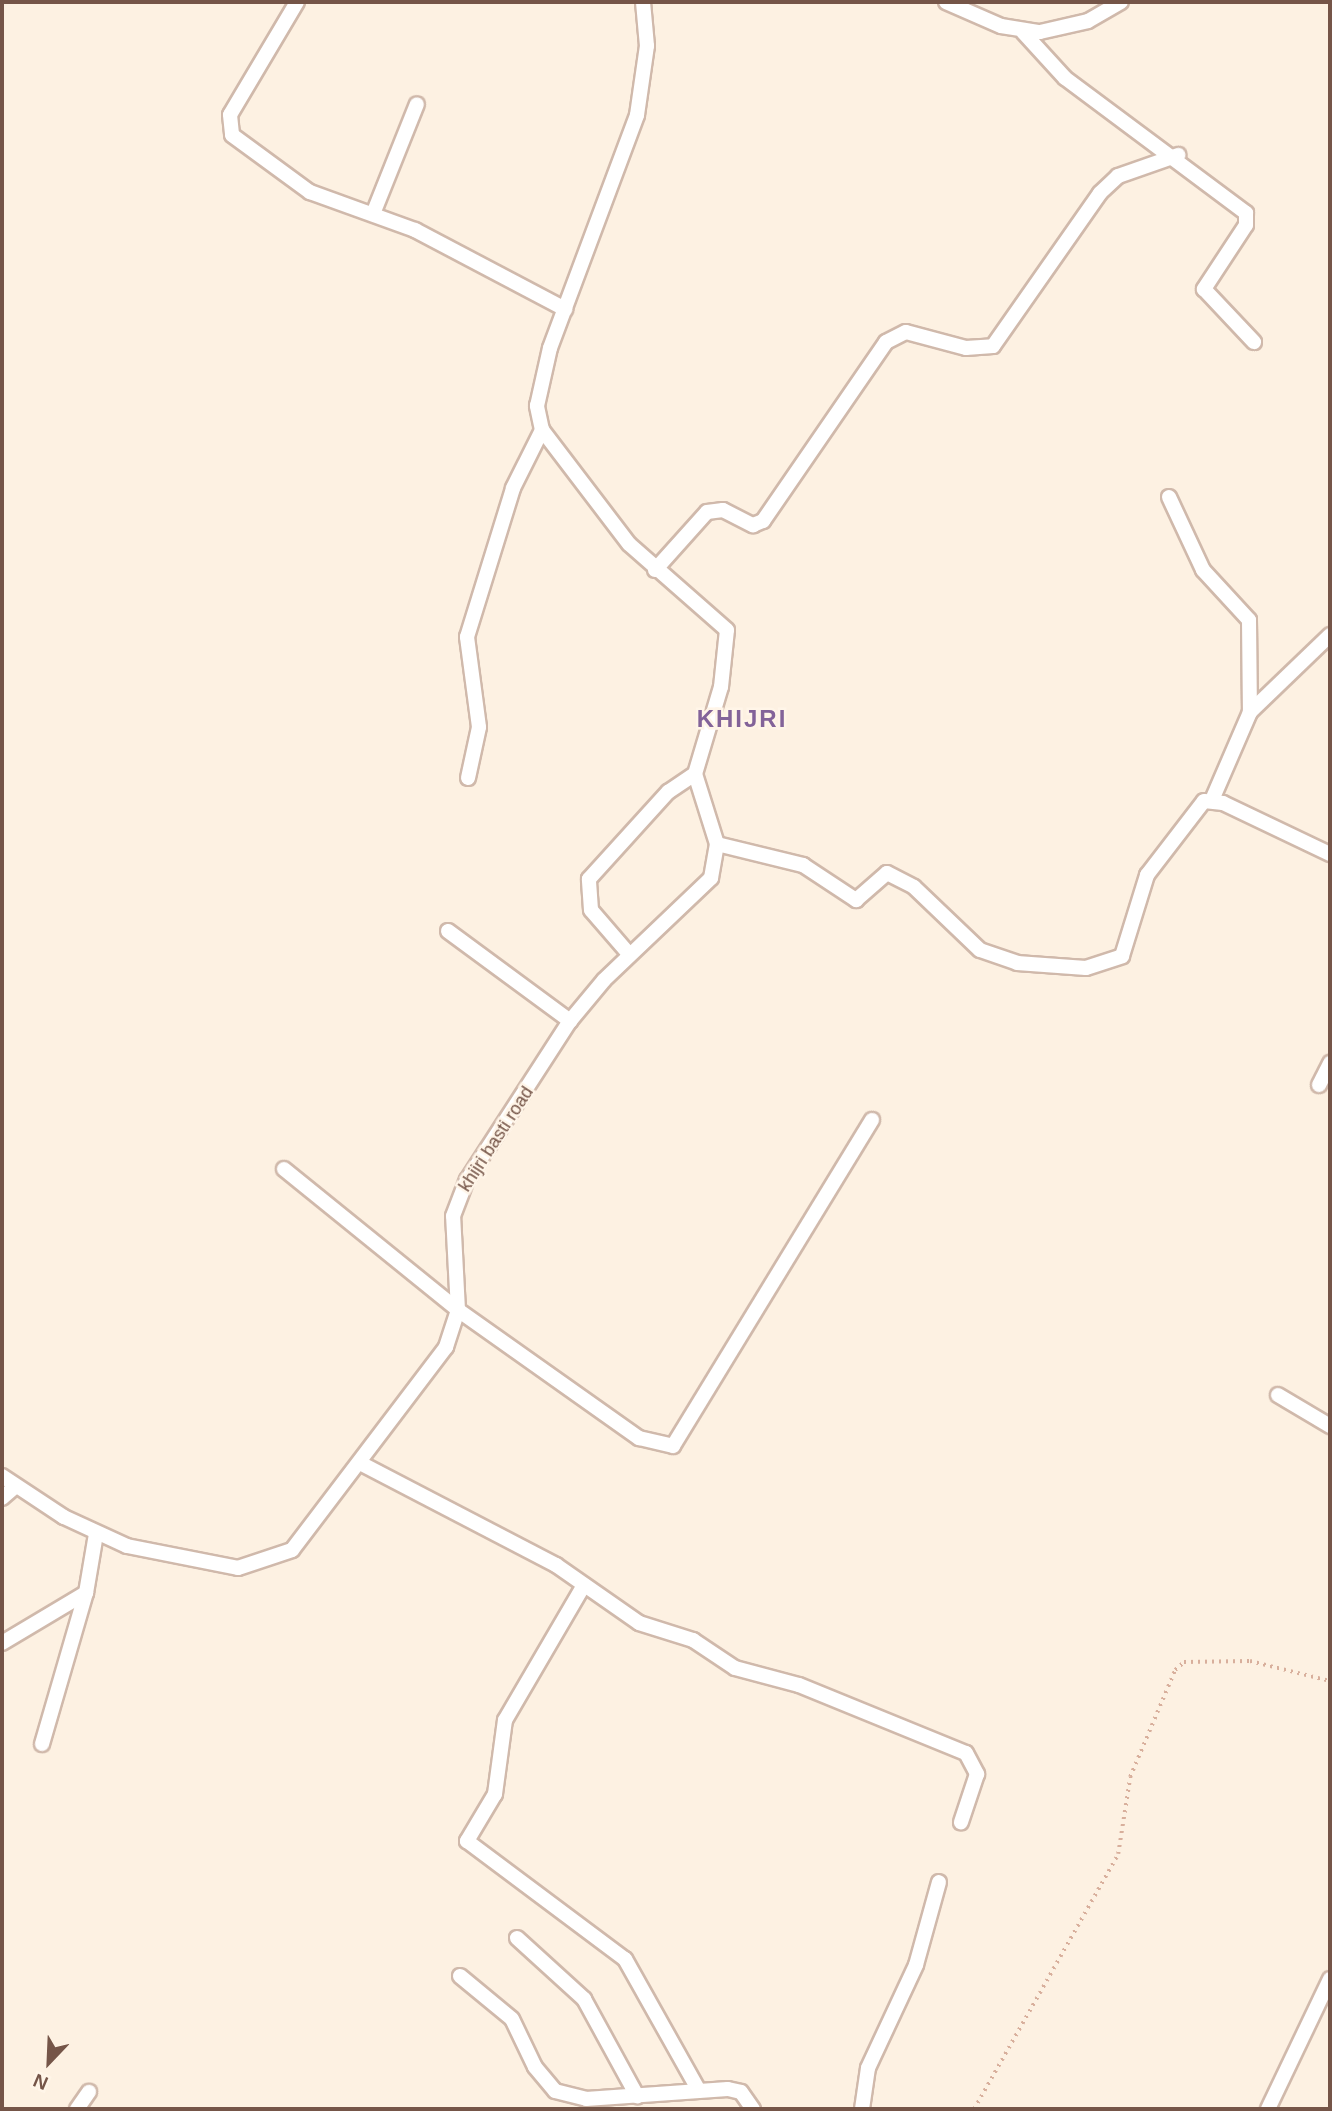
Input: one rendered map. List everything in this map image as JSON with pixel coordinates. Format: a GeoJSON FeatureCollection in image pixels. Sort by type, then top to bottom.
{"type":"FeatureCollection","features":[{"type":"Feature","properties":{"kind":"street"},"geometry":{"type":"LineString","coordinates":[[297,2],[228,129],[283,176],[373,214],[565,309]]}},
{"type":"Feature","properties":{"kind":"street"},"geometry":{"type":"LineString","coordinates":[[468,778],[479,727],[467,637],[513,488],[542,430],[540,384],[637,115],[647,46],[643,2]]}},
{"type":"Feature","properties":{"kind":"street"},"geometry":{"type":"LineString","coordinates":[[946,2],[1023,32],[1065,78],[1178,155],[1246,213],[1246,225],[1204,289],[1254,342]]}},
{"type":"Feature","properties":{"kind":"street"},"geometry":{"type":"LineString","coordinates":[[1023,32],[1088,21],[1121,2]]}},
{"type":"Feature","properties":{"kind":"street"},"geometry":{"type":"LineString","coordinates":[[373,214],[417,104]]}},
{"type":"Feature","properties":{"kind":"street"},"geometry":{"type":"LineString","coordinates":[[655,570],[707,512],[723,510],[753,525],[763,521],[886,342],[906,332],[966,348],[993,346],[1100,193],[1118,176],[1178,155]]}},
{"type":"Feature","properties":{"kind":"street"},"geometry":{"type":"LineString","coordinates":[[542,430],[655,570],[723,623],[730,646],[695,774],[717,845],[803,865],[856,900],[887,873],[914,887],[980,950],[1017,963],[1103,967],[1122,956],[1142,888],[1163,851],[1191,811],[1212,800],[1250,712],[1330,635]]}},
{"type":"Feature","properties":{"kind":"street"},"geometry":{"type":"LineString","coordinates":[[1169,497],[1203,570],[1250,620],[1250,712]]}},
{"type":"Feature","properties":{"kind":"street"},"geometry":{"type":"LineString","coordinates":[[629,954],[591,910],[589,879],[660,800],[695,774]]}},
{"type":"Feature","properties":{"kind":"street"},"geometry":{"type":"LineString","coordinates":[[1212,800],[1330,854]]}},
{"type":"Feature","properties":{"kind":"street","name":"khijri basti road"},"geometry":{"type":"LineString","coordinates":[[2,1476],[96,1534],[211,1567],[262,1565],[292,1550],[428,1377],[458,1310],[456,1205],[570,1021],[629,954],[700,893],[715,868],[717,845]]}},
{"type":"Feature","properties":{"kind":"street"},"geometry":{"type":"LineString","coordinates":[[448,931],[570,1021]]}},
{"type":"Feature","properties":{"kind":"street"},"geometry":{"type":"LineString","coordinates":[[1320,1085],[1330,1063]]}},
{"type":"Feature","properties":{"kind":"street"},"geometry":{"type":"LineString","coordinates":[[284,1169],[458,1310],[639,1438],[673,1446],[872,1120]]}},
{"type":"Feature","properties":{"kind":"street"},"geometry":{"type":"LineString","coordinates":[[1278,1395],[1330,1426]]}},
{"type":"Feature","properties":{"kind":"street"},"geometry":{"type":"LineString","coordinates":[[360,1463],[584,1585],[639,1623],[693,1640],[735,1668],[799,1685],[966,1753],[977,1774],[961,1822]]}},
{"type":"Feature","properties":{"kind":"street"},"geometry":{"type":"LineString","coordinates":[[2,1498],[16,1486]]}},
{"type":"Feature","properties":{"kind":"street"},"geometry":{"type":"LineString","coordinates":[[42,1744],[93,1577],[96,1534]]}},
{"type":"Feature","properties":{"kind":"street"},"geometry":{"type":"LineString","coordinates":[[584,1585],[505,1720],[495,1794],[467,1841],[625,1959],[699,2091]]}},
{"type":"Feature","properties":{"kind":"street"},"geometry":{"type":"LineString","coordinates":[[2,1643],[86,1593]]}},
{"type":"Feature","properties":{"kind":"street"},"geometry":{"type":"LineString","coordinates":[[862,2109],[868,2068],[916,1965],[939,1882]]}},
{"type":"Feature","properties":{"kind":"street"},"geometry":{"type":"LineString","coordinates":[[517,1938],[584,1999],[637,2096]]}},
{"type":"Feature","properties":{"kind":"street"},"geometry":{"type":"LineString","coordinates":[[460,1976],[512,2019],[535,2067],[555,2091],[586,2099],[699,2091],[741,2092],[752,2109]]}},
{"type":"Feature","properties":{"kind":"street"},"geometry":{"type":"LineString","coordinates":[[1268,2109],[1330,1979]]}},
{"type":"Feature","properties":{"kind":"street"},"geometry":{"type":"LineString","coordinates":[[77,2109],[89,2092]]}},
{"type":"Feature","properties":{"kind":"path"},"geometry":{"type":"LineString","coordinates":[[974,2109],[1118,1854],[1130,1777],[1175,1670],[1185,1662],[1250,1661],[1330,1681]]}},
{"type":"Feature","properties":{"kind":"district","name":"KHIJRI"},"geometry":{"type":"Point","coordinates":[742,719]}}]}
